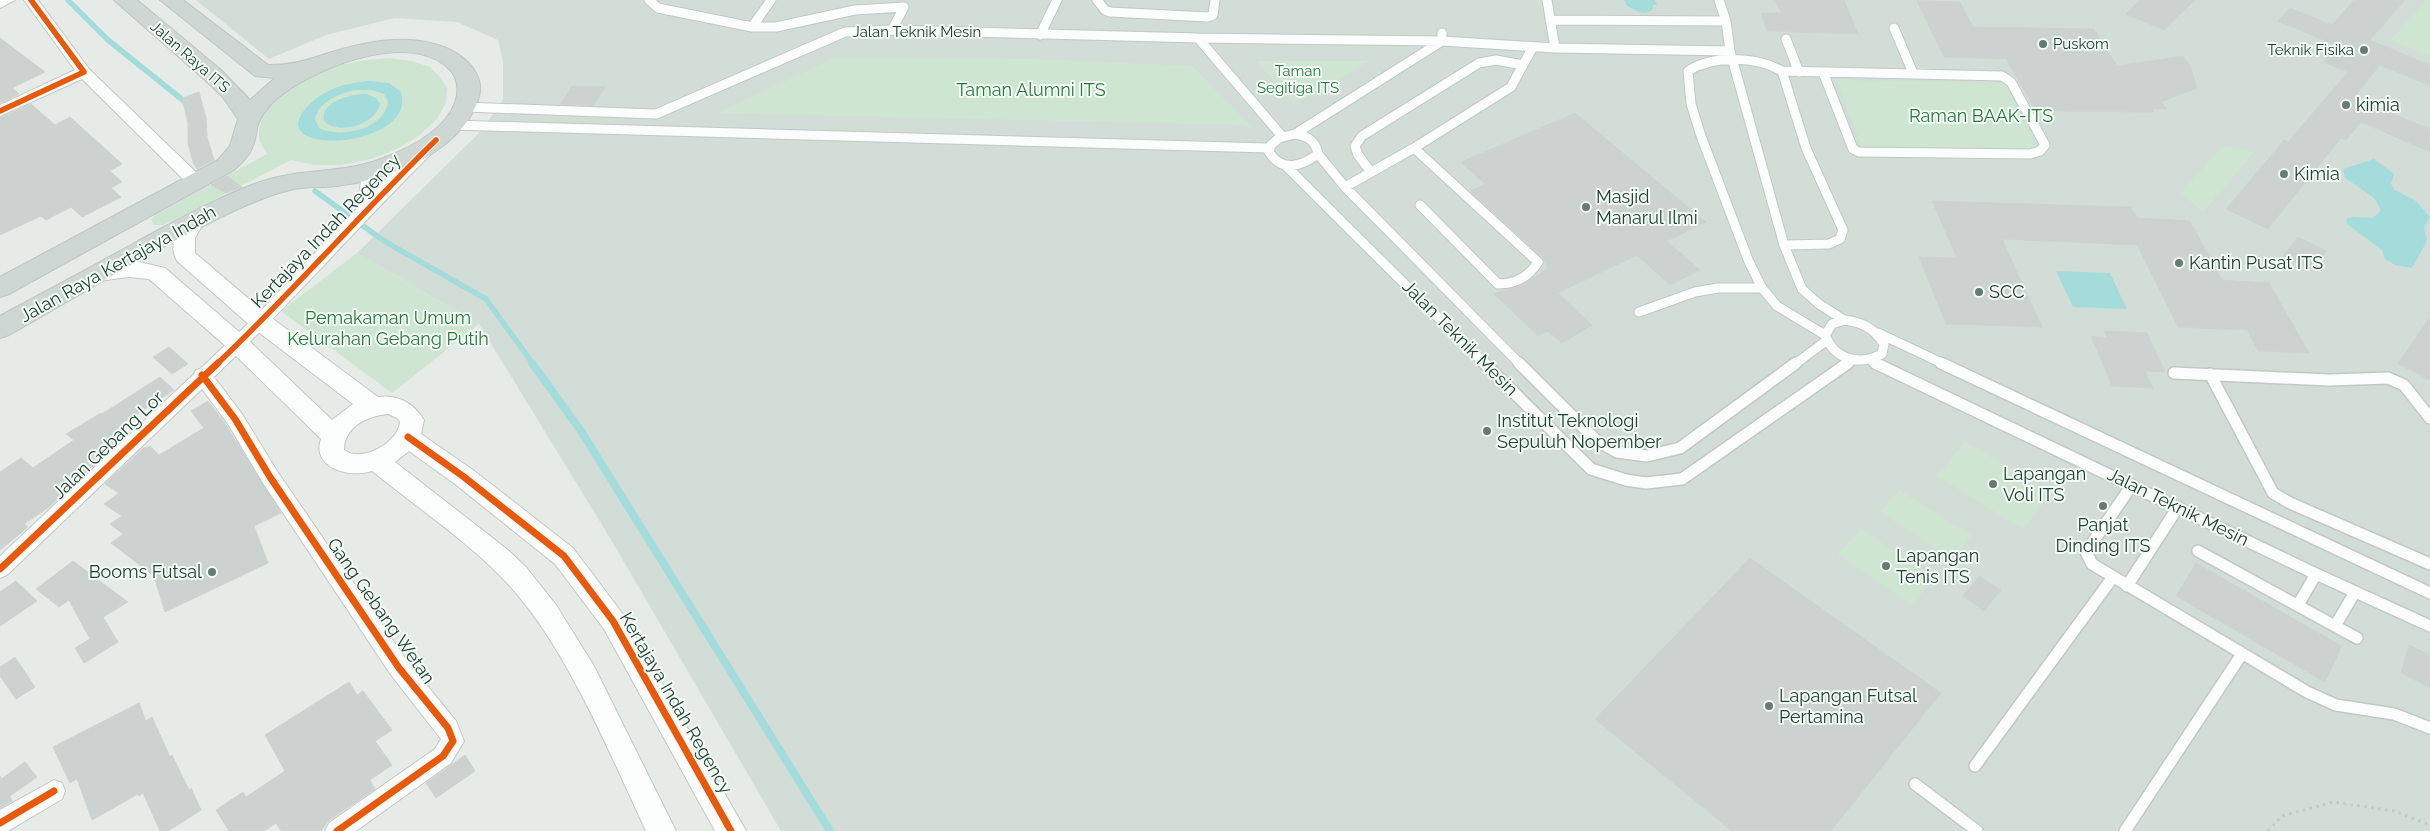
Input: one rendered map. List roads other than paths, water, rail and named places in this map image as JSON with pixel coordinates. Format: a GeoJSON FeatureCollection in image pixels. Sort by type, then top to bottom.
{"type":"FeatureCollection","features":[{"type":"Feature","properties":{"kind":"main road","name":"Jalan Raya ITS"},"geometry":{"type":"LineString","coordinates":[[124,0],[219,81],[247,109],[249,118]]}},
{"type":"Feature","properties":{"kind":"main road","name":"Jalan Raya ITS"},"geometry":{"type":"LineString","coordinates":[[175,1],[263,71],[284,72],[321,62]]}},
{"type":"Feature","properties":{"kind":"main road"},"geometry":{"type":"LineString","coordinates":[[249,118],[276,88],[299,72],[321,62],[369,49],[397,46],[421,48],[446,56],[461,67],[468,81],[469,96],[465,106],[444,132]]}},
{"type":"Feature","properties":{"kind":"main road","name":"Jalan Raya Kertajaya Indah"},"geometry":{"type":"LineString","coordinates":[[0,288],[226,165],[240,153],[244,145],[249,118]]}},
{"type":"Feature","properties":{"kind":"main road","name":"Jalan Raya Kertajaya Indah"},"geometry":{"type":"LineString","coordinates":[[0,328],[236,200],[285,183],[305,179],[335,178],[370,171],[400,160],[444,132]]}},
{"type":"Feature","properties":{"kind":"main road"},"geometry":{"type":"LineString","coordinates":[[139,214],[142,232],[168,236]]}},
{"type":"Feature","properties":{"kind":"main road"},"geometry":{"type":"LineString","coordinates":[[88,241],[113,246],[115,250],[106,270]]}},
{"type":"Feature","properties":{"kind":"street"},"geometry":{"type":"LineString","coordinates":[[0,4],[8,0]]}},
{"type":"Feature","properties":{"kind":"street"},"geometry":{"type":"LineString","coordinates":[[31,0],[84,72],[196,182]]}},
{"type":"Feature","properties":{"kind":"street"},"geometry":{"type":"LineString","coordinates":[[0,111],[84,72]]}},
{"type":"Feature","properties":{"kind":"street","name":"Kertajaya Indah Regency"},"geometry":{"type":"LineString","coordinates":[[237,343],[260,322],[365,211],[444,132]]}},
{"type":"Feature","properties":{"kind":"street","name":"Kertajaya Indah Regency"},"geometry":{"type":"LineString","coordinates":[[365,211],[370,171]]}},
{"type":"Feature","properties":{"kind":"street","name":"Kertajaya Indah Regency"},"geometry":{"type":"LineString","coordinates":[[193,222],[184,237],[182,247],[185,256],[260,322],[374,407]]}},
{"type":"Feature","properties":{"kind":"street"},"geometry":{"type":"LineString","coordinates":[[106,270],[143,268],[157,273],[237,343],[333,435]]}},
{"type":"Feature","properties":{"kind":"street","name":"Jalan Gebang Lor"},"geometry":{"type":"LineString","coordinates":[[0,569],[237,343]]}},
{"type":"Feature","properties":{"kind":"street","name":"Gang Gebang Wetan"},"geometry":{"type":"LineString","coordinates":[[202,375],[235,419],[270,477],[399,668],[448,728],[453,741],[443,756],[337,831]]}},
{"type":"Feature","properties":{"kind":"street"},"geometry":{"type":"LineString","coordinates":[[389,405],[402,408],[410,415],[412,425],[408,437],[396,451],[377,461],[360,465],[345,464],[334,457],[330,447],[333,435],[353,415],[374,407],[389,405]]}},
{"type":"Feature","properties":{"kind":"street","name":"Kertajaya Indah Regency"},"geometry":{"type":"LineString","coordinates":[[408,437],[479,488],[564,556],[613,620],[731,831]]}},
{"type":"Feature","properties":{"kind":"street"},"geometry":{"type":"LineString","coordinates":[[377,461],[518,575],[554,620],[586,678],[661,831]]}},
{"type":"Feature","properties":{"kind":"street"},"geometry":{"type":"LineString","coordinates":[[0,823],[54,791]]}},
{"type":"Feature","properties":{"kind":"lane"},"geometry":{"type":"LineString","coordinates":[[649,0],[658,8],[752,27],[776,27],[855,10],[903,4]]}},
{"type":"Feature","properties":{"kind":"lane"},"geometry":{"type":"LineString","coordinates":[[752,27],[771,0]]}},
{"type":"Feature","properties":{"kind":"lane"},"geometry":{"type":"LineString","coordinates":[[1040,35],[1057,0]]}},
{"type":"Feature","properties":{"kind":"lane"},"geometry":{"type":"LineString","coordinates":[[1097,0],[1105,10],[1110,12],[1208,17],[1213,15],[1215,10],[1214,0]]}},
{"type":"Feature","properties":{"kind":"lane"},"geometry":{"type":"LineString","coordinates":[[1547,0],[1555,48]]}},
{"type":"Feature","properties":{"kind":"lane"},"geometry":{"type":"LineString","coordinates":[[1719,0],[1726,21],[1730,51],[1784,245],[1802,288],[1819,304],[1844,320]]}},
{"type":"Feature","properties":{"kind":"lane"},"geometry":{"type":"LineString","coordinates":[[892,30],[903,4]]}},
{"type":"Feature","properties":{"kind":"lane"},"geometry":{"type":"LineString","coordinates":[[1550,20],[1726,21]]}},
{"type":"Feature","properties":{"kind":"lane"},"geometry":{"type":"LineString","coordinates":[[1894,28],[1913,73]]}},
{"type":"Feature","properties":{"kind":"lane","name":"Jalan Teknik Mesin"},"geometry":{"type":"LineString","coordinates":[[465,106],[656,114],[846,32],[892,30],[1198,38],[1442,37],[1533,47],[1730,51]]}},
{"type":"Feature","properties":{"kind":"lane"},"geometry":{"type":"LineString","coordinates":[[1295,134],[1442,37]]}},
{"type":"Feature","properties":{"kind":"lane"},"geometry":{"type":"LineString","coordinates":[[1198,38],[1281,135]]}},
{"type":"Feature","properties":{"kind":"lane"},"geometry":{"type":"LineString","coordinates":[[1786,39],[1799,72]]}},
{"type":"Feature","properties":{"kind":"lane"},"geometry":{"type":"LineString","coordinates":[[1345,187],[1414,148],[1511,86],[1533,47]]}},
{"type":"Feature","properties":{"kind":"lane"},"geometry":{"type":"LineString","coordinates":[[1371,172],[1358,155],[1355,146],[1362,136],[1479,63],[1496,60],[1522,65]]}},
{"type":"Feature","properties":{"kind":"lane"},"geometry":{"type":"LineString","coordinates":[[1823,72],[1853,149],[1859,152],[2030,154],[2040,151],[2045,145],[2011,82],[2002,76],[1782,71],[1771,65],[1733,60],[1694,65],[1688,71],[1691,104],[1701,136],[1749,262],[1762,288],[1777,306],[1826,338]]}},
{"type":"Feature","properties":{"kind":"lane"},"geometry":{"type":"LineString","coordinates":[[1782,71],[1806,148],[1843,230],[1840,239],[1830,244],[1784,245]]}},
{"type":"Feature","properties":{"kind":"lane"},"geometry":{"type":"LineString","coordinates":[[615,112],[616,128]]}},
{"type":"Feature","properties":{"kind":"lane"},"geometry":{"type":"LineString","coordinates":[[656,114],[660,130]]}},
{"type":"Feature","properties":{"kind":"lane"},"geometry":{"type":"LineString","coordinates":[[444,132],[616,128],[1268,148]]}},
{"type":"Feature","properties":{"kind":"lane"},"geometry":{"type":"LineString","coordinates":[[1295,134],[1312,139],[1317,145],[1318,154],[1312,160],[1302,165],[1285,165],[1275,161],[1270,155],[1268,148],[1272,141],[1281,135],[1295,134]]}},
{"type":"Feature","properties":{"kind":"lane"},"geometry":{"type":"LineString","coordinates":[[1414,148],[1533,256],[1538,262],[1534,270],[1522,279],[1506,284],[1498,284],[1420,205]]}},
{"type":"Feature","properties":{"kind":"lane","name":"Jalan Teknik Mesin"},"geometry":{"type":"LineString","coordinates":[[1318,154],[1345,187],[1596,440],[1614,452],[1637,456],[1660,456],[1680,448],[1826,338]]}},
{"type":"Feature","properties":{"kind":"lane","name":"Jalan Teknik Mesin"},"geometry":{"type":"LineString","coordinates":[[1285,165],[1591,469],[1618,479],[1653,485],[1682,479],[1852,360]]}},
{"type":"Feature","properties":{"kind":"lane"},"geometry":{"type":"LineString","coordinates":[[1639,312],[1695,292],[1718,288],[1762,288]]}},
{"type":"Feature","properties":{"kind":"lane","name":"Jalan Teknik Mesin"},"geometry":{"type":"LineString","coordinates":[[2430,593],[1878,334],[1869,326],[1844,320],[1834,322],[1827,328],[1826,338],[1836,352],[1852,360],[1872,361],[2316,574],[2430,626]]}},
{"type":"Feature","properties":{"kind":"lane"},"geometry":{"type":"LineString","coordinates":[[1872,361],[1882,354],[1884,344],[1878,334]]}},
{"type":"Feature","properties":{"kind":"lane"},"geometry":{"type":"LineString","coordinates":[[2174,373],[2329,380],[2388,378],[2404,384],[2430,418]]}},
{"type":"Feature","properties":{"kind":"lane"},"geometry":{"type":"LineString","coordinates":[[2210,374],[2273,493],[2290,503],[2430,564]]}},
{"type":"Feature","properties":{"kind":"lane"},"geometry":{"type":"LineString","coordinates":[[2132,485],[2086,552],[2092,564],[2307,692],[2336,705],[2394,714],[2430,728]]}},
{"type":"Feature","properties":{"kind":"lane"},"geometry":{"type":"LineString","coordinates":[[2127,586],[2178,507]]}},
{"type":"Feature","properties":{"kind":"lane"},"geometry":{"type":"LineString","coordinates":[[2198,551],[2357,638]]}},
{"type":"Feature","properties":{"kind":"lane"},"geometry":{"type":"LineString","coordinates":[[2298,606],[2316,574]]}},
{"type":"Feature","properties":{"kind":"lane"},"geometry":{"type":"LineString","coordinates":[[1975,766],[2113,577]]}},
{"type":"Feature","properties":{"kind":"lane"},"geometry":{"type":"LineString","coordinates":[[2335,626],[2355,592]]}},
{"type":"Feature","properties":{"kind":"lane"},"geometry":{"type":"LineString","coordinates":[[2125,831],[2242,654]]}},
{"type":"Feature","properties":{"kind":"lane"},"geometry":{"type":"LineString","coordinates":[[1915,784],[1977,831]]}},
{"type":"Feature","properties":{"kind":"water"},"geometry":{"type":"Polygon","coordinates":[[[1624,0],[1655,0],[1657,5],[1653,5],[1652,10],[1648,12],[1641,13],[1626,5],[1624,0]]]}},
{"type":"Feature","properties":{"kind":"water"},"geometry":{"type":"Polygon","coordinates":[[[360,82],[389,83],[401,92],[400,111],[387,126],[366,135],[343,140],[321,140],[304,134],[298,123],[307,107],[313,101],[335,88],[360,82]],[[355,90],[330,99],[317,113],[315,119],[319,128],[328,131],[349,132],[370,125],[379,119],[385,111],[388,102],[384,94],[372,90],[355,90]]]}},
{"type":"Feature","properties":{"kind":"water"},"geometry":{"type":"Polygon","coordinates":[[[367,94],[376,98],[380,104],[372,117],[365,122],[356,126],[338,127],[324,121],[324,114],[332,103],[346,97],[367,94]]]}},
{"type":"Feature","properties":{"kind":"water"},"geometry":{"type":"Polygon","coordinates":[[[2374,159],[2394,174],[2391,184],[2395,190],[2416,201],[2430,217],[2424,228],[2427,241],[2412,268],[2395,265],[2385,259],[2382,250],[2346,223],[2347,219],[2352,217],[2373,218],[2381,210],[2374,198],[2345,178],[2343,169],[2374,159]]]}},
{"type":"Feature","properties":{"kind":"water"},"geometry":{"type":"Polygon","coordinates":[[[2056,271],[2110,273],[2127,309],[2073,307],[2056,271]]]}},
{"type":"Feature","properties":{"kind":"waterway"},"geometry":{"type":"LineString","coordinates":[[68,0],[108,40],[189,105]]}},
{"type":"Feature","properties":{"kind":"waterway"},"geometry":{"type":"LineString","coordinates":[[315,191],[384,241],[486,299],[533,364]]}},
{"type":"Feature","properties":{"kind":"waterway"},"geometry":{"type":"LineString","coordinates":[[532,363],[581,431],[830,831]]}},
{"type":"Feature","properties":{"kind":"place","name":"Puskom"},"geometry":{"type":"Point","coordinates":[2043,44]}},
{"type":"Feature","properties":{"kind":"place","name":"Teknik Fisika"},"geometry":{"type":"Point","coordinates":[2364,50]}},
{"type":"Feature","properties":{"kind":"place","name":"kimia"},"geometry":{"type":"Point","coordinates":[2346,105]}},
{"type":"Feature","properties":{"kind":"place","name":"Kimia"},"geometry":{"type":"Point","coordinates":[2284,174]}},
{"type":"Feature","properties":{"kind":"place","name":"Masjid Manarul Ilmi"},"geometry":{"type":"Point","coordinates":[1586,207]}},
{"type":"Feature","properties":{"kind":"place","name":"Kantin Pusat ITS"},"geometry":{"type":"Point","coordinates":[2179,263]}},
{"type":"Feature","properties":{"kind":"place","name":"SCC"},"geometry":{"type":"Point","coordinates":[1979,292]}},
{"type":"Feature","properties":{"kind":"place","name":"Institut Teknologi Sepuluh Nopember"},"geometry":{"type":"Point","coordinates":[1487,431]}},
{"type":"Feature","properties":{"kind":"place","name":"Lapangan Voli ITS"},"geometry":{"type":"Point","coordinates":[1993,484]}},
{"type":"Feature","properties":{"kind":"place","name":"Panjat Dinding ITS"},"geometry":{"type":"Point","coordinates":[2103,506]}},
{"type":"Feature","properties":{"kind":"place","name":"Lapangan Tenis ITS"},"geometry":{"type":"Point","coordinates":[1886,566]}},
{"type":"Feature","properties":{"kind":"place","name":"Booms Futsal"},"geometry":{"type":"Point","coordinates":[212,572]}},
{"type":"Feature","properties":{"kind":"place","name":"Lapangan Futsal Pertamina"},"geometry":{"type":"Point","coordinates":[1769,706]}},
{"type":"Feature","properties":{"kind":"park label","name":"Taman Segitiga ITS"},"geometry":{"type":"Point","coordinates":[1298,80]}},
{"type":"Feature","properties":{"kind":"park label","name":"Taman Alumni ITS"},"geometry":{"type":"Point","coordinates":[1031,90]}},
{"type":"Feature","properties":{"kind":"park label","name":"Raman BAAK-ITS"},"geometry":{"type":"Point","coordinates":[1981,116]}},
{"type":"Feature","properties":{"kind":"park label","name":"Pemakaman Umum Kelurahan Gebang Putih"},"geometry":{"type":"Point","coordinates":[388,328]}}]}
